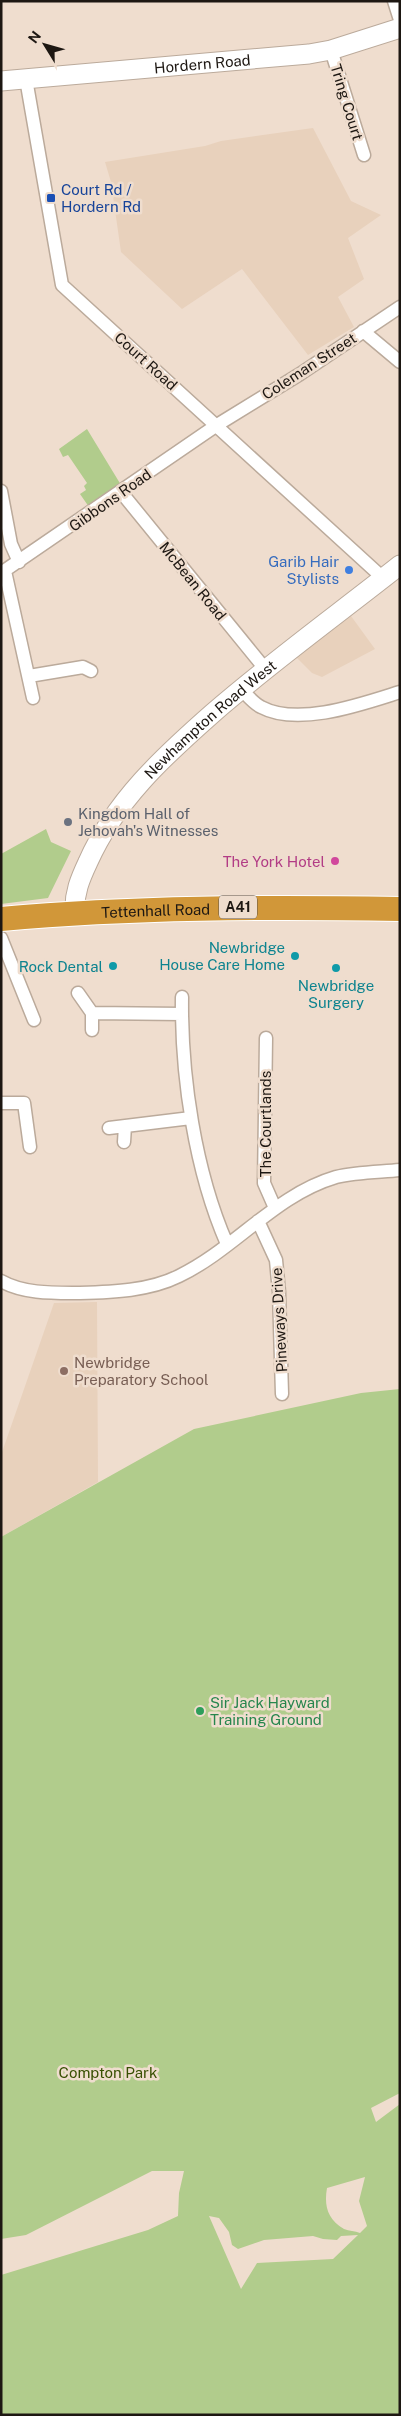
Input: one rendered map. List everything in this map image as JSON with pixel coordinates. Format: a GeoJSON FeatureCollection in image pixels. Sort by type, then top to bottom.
{"type":"FeatureCollection","features":[{"type":"Feature","properties":{"kind":"highway","name":"Tettenhall Road"},"geometry":{"type":"LineString","coordinates":[[1,919],[75,912],[258,907],[400,909]]}},
{"type":"Feature","properties":{"kind":"street"},"geometry":{"type":"LineString","coordinates":[[394,1],[400,20]]}},
{"type":"Feature","properties":{"kind":"street","name":"Hordern Road"},"geometry":{"type":"LineString","coordinates":[[1,81],[331,50],[400,28]]}},
{"type":"Feature","properties":{"kind":"street","name":"Tring Court"},"geometry":{"type":"LineString","coordinates":[[331,50],[364,155]]}},
{"type":"Feature","properties":{"kind":"street","name":"Court Road"},"geometry":{"type":"LineString","coordinates":[[26,79],[62,285],[383,578]]}},
{"type":"Feature","properties":{"kind":"street","name":"Coleman Street"},"geometry":{"type":"LineString","coordinates":[[217,425],[300,374],[400,306]]}},
{"type":"Feature","properties":{"kind":"street"},"geometry":{"type":"LineString","coordinates":[[363,330],[400,362]]}},
{"type":"Feature","properties":{"kind":"street","name":"Gibbons Road"},"geometry":{"type":"LineString","coordinates":[[3,572],[217,425]]}},
{"type":"Feature","properties":{"kind":"street"},"geometry":{"type":"LineString","coordinates":[[1,491],[11,544],[19,562]]}},
{"type":"Feature","properties":{"kind":"street","name":"McBean Road"},"geometry":{"type":"LineString","coordinates":[[121,492],[266,670]]}},
{"type":"Feature","properties":{"kind":"street","name":"Newhampton Road West"},"geometry":{"type":"LineString","coordinates":[[75,912],[74,898],[80,879],[108,823],[134,788],[159,762],[241,689],[400,565]]}},
{"type":"Feature","properties":{"kind":"street"},"geometry":{"type":"LineString","coordinates":[[3,572],[29,676],[32,698]]}},
{"type":"Feature","properties":{"kind":"street"},"geometry":{"type":"LineString","coordinates":[[29,676],[83,667],[91,670]]}},
{"type":"Feature","properties":{"kind":"street"},"geometry":{"type":"LineString","coordinates":[[241,689],[262,708],[292,714],[318,713],[341,709],[400,692]]}},
{"type":"Feature","properties":{"kind":"street"},"geometry":{"type":"LineString","coordinates":[[1,938],[34,1020]]}},
{"type":"Feature","properties":{"kind":"street"},"geometry":{"type":"LineString","coordinates":[[78,993],[92,1013],[92,1030]]}},
{"type":"Feature","properties":{"kind":"street"},"geometry":{"type":"LineString","coordinates":[[182,997],[184,1072],[191,1118],[213,1213],[227,1244]]}},
{"type":"Feature","properties":{"kind":"street"},"geometry":{"type":"LineString","coordinates":[[92,1013],[182,1014]]}},
{"type":"Feature","properties":{"kind":"street","name":"The Courtlands"},"geometry":{"type":"LineString","coordinates":[[266,1038],[264,1183],[275,1208]]}},
{"type":"Feature","properties":{"kind":"street"},"geometry":{"type":"LineString","coordinates":[[1,1103],[24,1103],[30,1148]]}},
{"type":"Feature","properties":{"kind":"street"},"geometry":{"type":"LineString","coordinates":[[110,1128],[191,1118]]}},
{"type":"Feature","properties":{"kind":"street"},"geometry":{"type":"LineString","coordinates":[[124,1142],[125,1126]]}},
{"type":"Feature","properties":{"kind":"street"},"geometry":{"type":"LineString","coordinates":[[1,1282],[30,1291],[111,1292],[137,1288],[177,1277],[192,1270],[275,1208],[335,1178],[400,1170]]}},
{"type":"Feature","properties":{"kind":"street","name":"Pineways Drive"},"geometry":{"type":"LineString","coordinates":[[258,1220],[276,1260],[280,1292],[282,1394]]}},
{"type":"Feature","properties":{"kind":"shaded area"},"geometry":{"type":"Polygon","coordinates":[[[313,128],[351,201],[381,215],[348,238],[364,279],[338,297],[354,327],[308,355],[242,269],[182,309],[121,252],[111,182],[105,162],[205,146],[221,141],[313,128]]]}},
{"type":"Feature","properties":{"kind":"shaded area"},"geometry":{"type":"Polygon","coordinates":[[[351,616],[375,649],[322,677],[312,673],[296,657],[351,616]]]}},
{"type":"Feature","properties":{"kind":"shaded area","name":"Newbridge Preparatory School"},"geometry":{"type":"Polygon","coordinates":[[[97,1302],[98,1482],[1,1537],[1,1455],[54,1303],[97,1302]]]}},
{"type":"Feature","properties":{"kind":"green space"},"geometry":{"type":"Polygon","coordinates":[[[87,429],[121,485],[89,507],[80,494],[86,490],[84,486],[87,483],[68,455],[63,457],[59,449],[87,429]]]}},
{"type":"Feature","properties":{"kind":"green space"},"geometry":{"type":"Polygon","coordinates":[[[46,829],[51,842],[71,851],[48,898],[1,904],[1,854],[46,829]]]}},
{"type":"Feature","properties":{"kind":"green space","name":"Sir Jack Hayward Training Ground"},"geometry":{"type":"Polygon","coordinates":[[[400,1389],[400,2093],[371,2108],[376,2122],[400,2104],[400,2415],[1,2415],[1,2275],[148,2230],[178,2216],[179,2193],[184,2171],[152,2171],[26,2235],[1,2239],[1,1537],[194,1429],[361,1393],[400,1389]],[[365,2177],[327,2188],[326,2194],[328,2211],[334,2221],[344,2229],[360,2233],[367,2226],[359,2201],[365,2177]],[[209,2216],[241,2289],[257,2263],[333,2259],[358,2235],[341,2236],[337,2240],[313,2236],[264,2240],[238,2249],[232,2245],[229,2232],[219,2218],[209,2216]]]}},
{"type":"Feature","properties":{"kind":"place","name":"Court Rd / Hordern Rd"},"geometry":{"type":"Point","coordinates":[51,198]}},
{"type":"Feature","properties":{"kind":"place","name":"Garib Hair Stylists"},"geometry":{"type":"Point","coordinates":[349,570]}},
{"type":"Feature","properties":{"kind":"place","name":"Kingdom Hall of Jehovah's Witnesses"},"geometry":{"type":"Point","coordinates":[68,822]}},
{"type":"Feature","properties":{"kind":"place","name":"The York Hotel"},"geometry":{"type":"Point","coordinates":[335,861]}},
{"type":"Feature","properties":{"kind":"place","name":"Newbridge House Care Home"},"geometry":{"type":"Point","coordinates":[295,956]}},
{"type":"Feature","properties":{"kind":"place","name":"Rock Dental"},"geometry":{"type":"Point","coordinates":[113,966]}},
{"type":"Feature","properties":{"kind":"place","name":"Newbridge Surgery"},"geometry":{"type":"Point","coordinates":[336,968]}},
{"type":"Feature","properties":{"kind":"place","name":"Newbridge Preparatory School"},"geometry":{"type":"Point","coordinates":[64,1371]}},
{"type":"Feature","properties":{"kind":"place","name":"Sir Jack Hayward Training Ground"},"geometry":{"type":"Point","coordinates":[200,1711]}},
{"type":"Feature","properties":{"kind":"park label","name":"Compton Park"},"geometry":{"type":"Point","coordinates":[108,2072]}}]}
